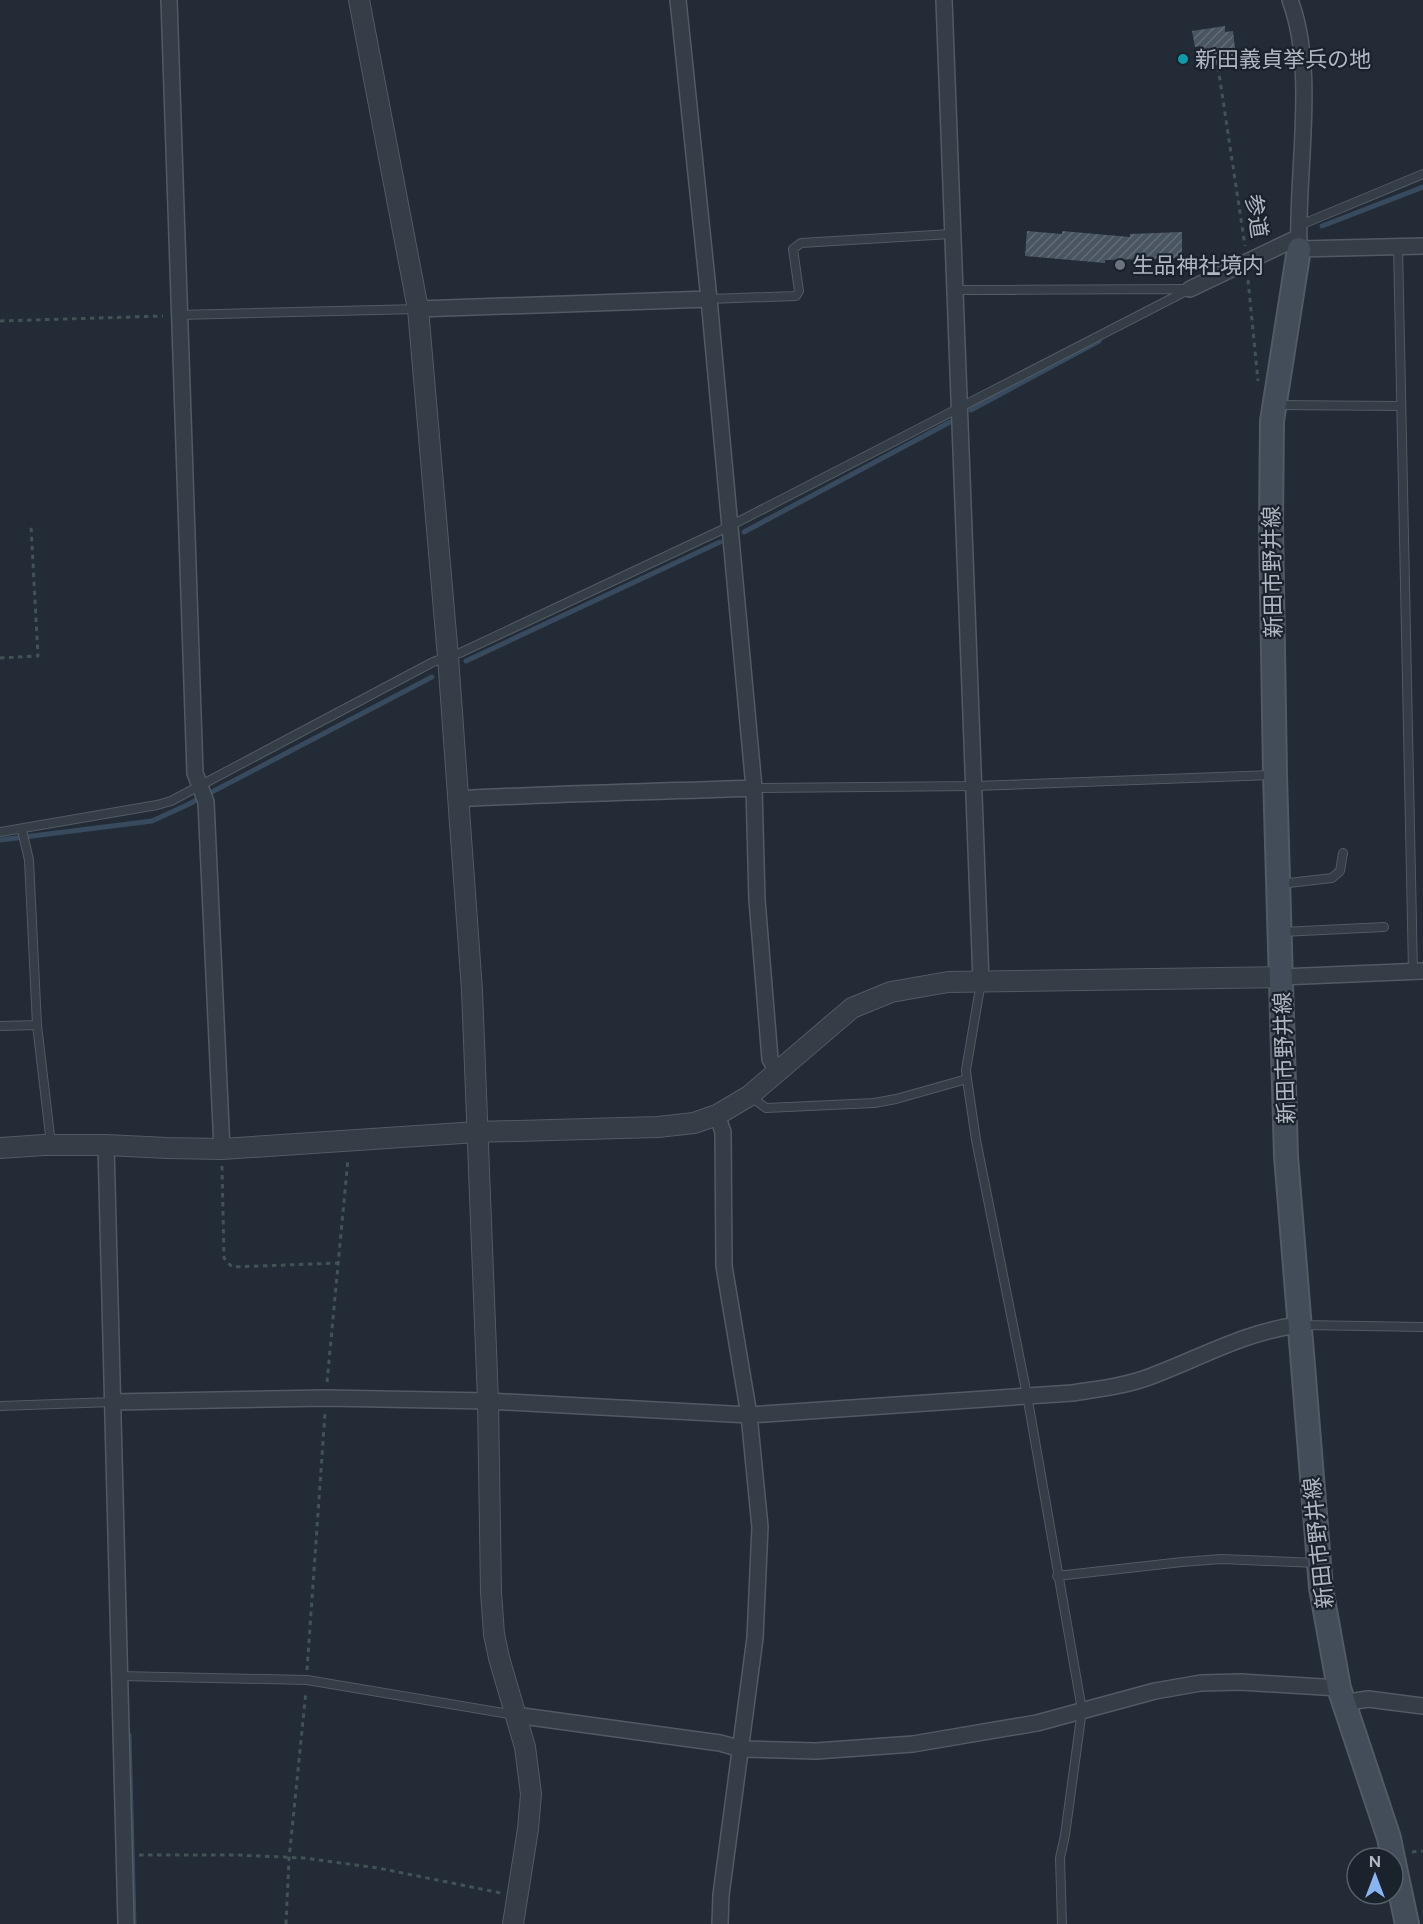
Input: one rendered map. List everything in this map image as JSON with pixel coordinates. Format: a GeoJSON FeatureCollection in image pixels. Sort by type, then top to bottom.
{"type":"FeatureCollection","features":[{"type":"Feature","properties":{"kind":"main road","name":"新田市野井線"},"geometry":{"type":"LineString","coordinates":[[1299,237],[1272,421],[1271,525],[1275,775],[1286,1156],[1321,1588],[1341,1695],[1391,1846]]}},
{"type":"Feature","properties":{"kind":"main road","name":"新田市野井線"},"geometry":{"type":"LineString","coordinates":[[1403,1906],[1407,1924]]}},
{"type":"Feature","properties":{"kind":"street"},"geometry":{"type":"LineString","coordinates":[[169,0],[195,773],[206,802],[222,1149]]}},
{"type":"Feature","properties":{"kind":"street"},"geometry":{"type":"LineString","coordinates":[[359,0],[418,309],[448,657],[472,990],[488,1401],[491,1592],[494,1634],[525,1747],[531,1794],[513,1924]]}},
{"type":"Feature","properties":{"kind":"street"},"geometry":{"type":"LineString","coordinates":[[678,0],[709,299],[754,788],[758,911],[771,1059],[778,1073]]}},
{"type":"Feature","properties":{"kind":"street"},"geometry":{"type":"LineString","coordinates":[[944,0],[951,234],[960,407],[981,981]]}},
{"type":"Feature","properties":{"kind":"street"},"geometry":{"type":"LineString","coordinates":[[1290,0],[1299,39],[1304,96],[1299,237]]}},
{"type":"Feature","properties":{"kind":"street"},"geometry":{"type":"LineString","coordinates":[[1190,289],[1299,237],[1398,246],[1423,246]]}},
{"type":"Feature","properties":{"kind":"street"},"geometry":{"type":"LineString","coordinates":[[418,309],[709,299]]}},
{"type":"Feature","properties":{"kind":"street"},"geometry":{"type":"LineString","coordinates":[[457,799],[554,793],[631,793],[754,788]]}},
{"type":"Feature","properties":{"kind":"street"},"geometry":{"type":"LineString","coordinates":[[0,1148],[106,1145],[222,1149],[477,1132],[658,1127],[694,1123],[717,1116],[749,1096],[852,1008],[891,992],[948,982],[1281,977],[1418,971]]}},
{"type":"Feature","properties":{"kind":"street"},"geometry":{"type":"LineString","coordinates":[[717,1116],[723,1132],[724,1266],[749,1415],[760,1527],[755,1638],[721,1895],[720,1924]]}},
{"type":"Feature","properties":{"kind":"street"},"geometry":{"type":"LineString","coordinates":[[106,1145],[126,1924]]}},
{"type":"Feature","properties":{"kind":"street"},"geometry":{"type":"LineString","coordinates":[[113,1402],[326,1398],[488,1401],[749,1415],[1072,1393],[1108,1388],[1147,1378],[1276,1328],[1299,1325]]}},
{"type":"Feature","properties":{"kind":"street"},"geometry":{"type":"LineString","coordinates":[[515,1715],[720,1743],[741,1749],[816,1751],[913,1744],[1037,1723],[1155,1691],[1201,1683],[1241,1682],[1423,1706]]}},
{"type":"Feature","properties":{"kind":"lane"},"geometry":{"type":"LineString","coordinates":[[1299,237],[1423,174]]}},
{"type":"Feature","properties":{"kind":"lane"},"geometry":{"type":"LineString","coordinates":[[709,299],[796,296],[799,291],[793,249],[801,243],[951,234]]}},
{"type":"Feature","properties":{"kind":"lane"},"geometry":{"type":"LineString","coordinates":[[1398,246],[1400,406],[1418,971]]}},
{"type":"Feature","properties":{"kind":"lane"},"geometry":{"type":"LineString","coordinates":[[955,290],[1190,289]]}},
{"type":"Feature","properties":{"kind":"lane"},"geometry":{"type":"LineString","coordinates":[[0,832],[22,830],[171,801],[433,662],[462,652],[730,526],[1190,289]]}},
{"type":"Feature","properties":{"kind":"lane"},"geometry":{"type":"LineString","coordinates":[[179,315],[418,309]]}},
{"type":"Feature","properties":{"kind":"lane"},"geometry":{"type":"LineString","coordinates":[[1275,405],[1400,406]]}},
{"type":"Feature","properties":{"kind":"lane"},"geometry":{"type":"LineString","coordinates":[[754,788],[975,786],[1275,775]]}},
{"type":"Feature","properties":{"kind":"lane"},"geometry":{"type":"LineString","coordinates":[[22,830],[29,860],[37,1025],[51,1145]]}},
{"type":"Feature","properties":{"kind":"lane"},"geometry":{"type":"LineString","coordinates":[[1279,884],[1332,878],[1340,871],[1343,853]]}},
{"type":"Feature","properties":{"kind":"lane"},"geometry":{"type":"LineString","coordinates":[[1280,932],[1384,927]]}},
{"type":"Feature","properties":{"kind":"lane"},"geometry":{"type":"LineString","coordinates":[[981,981],[966,1070],[967,1079],[976,1140],[1027,1395],[1082,1710],[1060,1858],[1062,1924]]}},
{"type":"Feature","properties":{"kind":"lane"},"geometry":{"type":"LineString","coordinates":[[0,1026],[37,1025]]}},
{"type":"Feature","properties":{"kind":"lane"},"geometry":{"type":"LineString","coordinates":[[749,1096],[766,1108],[874,1103],[967,1079]]}},
{"type":"Feature","properties":{"kind":"lane"},"geometry":{"type":"LineString","coordinates":[[1299,1325],[1423,1327]]}},
{"type":"Feature","properties":{"kind":"lane"},"geometry":{"type":"LineString","coordinates":[[0,1406],[113,1402]]}},
{"type":"Feature","properties":{"kind":"lane"},"geometry":{"type":"LineString","coordinates":[[1057,1576],[1221,1559],[1318,1563]]}},
{"type":"Feature","properties":{"kind":"lane"},"geometry":{"type":"LineString","coordinates":[[120,1677],[307,1680],[515,1715]]}},
{"type":"Feature","properties":{"kind":"path","name":"参道"},"geometry":{"type":"LineString","coordinates":[[1218,67],[1247,261],[1258,384]]}},
{"type":"Feature","properties":{"kind":"path"},"geometry":{"type":"LineString","coordinates":[[0,321],[179,315]]}},
{"type":"Feature","properties":{"kind":"path"},"geometry":{"type":"LineString","coordinates":[[0,658],[38,656],[31,526]]}},
{"type":"Feature","properties":{"kind":"path"},"geometry":{"type":"LineString","coordinates":[[286,1924],[289,1859],[307,1680],[326,1398],[350,1139]]}},
{"type":"Feature","properties":{"kind":"path"},"geometry":{"type":"LineString","coordinates":[[222,1149],[224,1258],[232,1267],[339,1263]]}},
{"type":"Feature","properties":{"kind":"path"},"geometry":{"type":"LineString","coordinates":[[125,1855],[237,1855],[304,1858],[378,1868],[518,1896]]}},
{"type":"Feature","properties":{"kind":"building"},"geometry":{"type":"Polygon","coordinates":[[[1225,26],[1225,32],[1233,31],[1236,56],[1230,57],[1230,63],[1210,66],[1209,61],[1203,62],[1200,46],[1195,47],[1192,31],[1225,26]]]}},
{"type":"Feature","properties":{"kind":"building"},"geometry":{"type":"Polygon","coordinates":[[[1027,231],[1062,234],[1062,231],[1130,237],[1130,234],[1182,232],[1182,258],[1105,260],[1105,263],[1025,256],[1027,231]]]}},
{"type":"Feature","properties":{"kind":"waterway"},"geometry":{"type":"LineString","coordinates":[[1322,226],[1423,187]]}},
{"type":"Feature","properties":{"kind":"waterway"},"geometry":{"type":"LineString","coordinates":[[971,410],[1099,341]]}},
{"type":"Feature","properties":{"kind":"waterway"},"geometry":{"type":"LineString","coordinates":[[744,532],[950,422]]}},
{"type":"Feature","properties":{"kind":"waterway"},"geometry":{"type":"LineString","coordinates":[[466,661],[720,542]]}},
{"type":"Feature","properties":{"kind":"waterway"},"geometry":{"type":"LineString","coordinates":[[0,840],[152,821],[432,677]]}},
{"type":"Feature","properties":{"kind":"waterway"},"geometry":{"type":"LineString","coordinates":[[129,1735],[134,1924]]}},
{"type":"Feature","properties":{"kind":"place","name":"新田義貞挙兵の地"},"geometry":{"type":"Point","coordinates":[1183,59]}},
{"type":"Feature","properties":{"kind":"place","name":"生品神社境内"},"geometry":{"type":"Point","coordinates":[1120,265]}}]}
